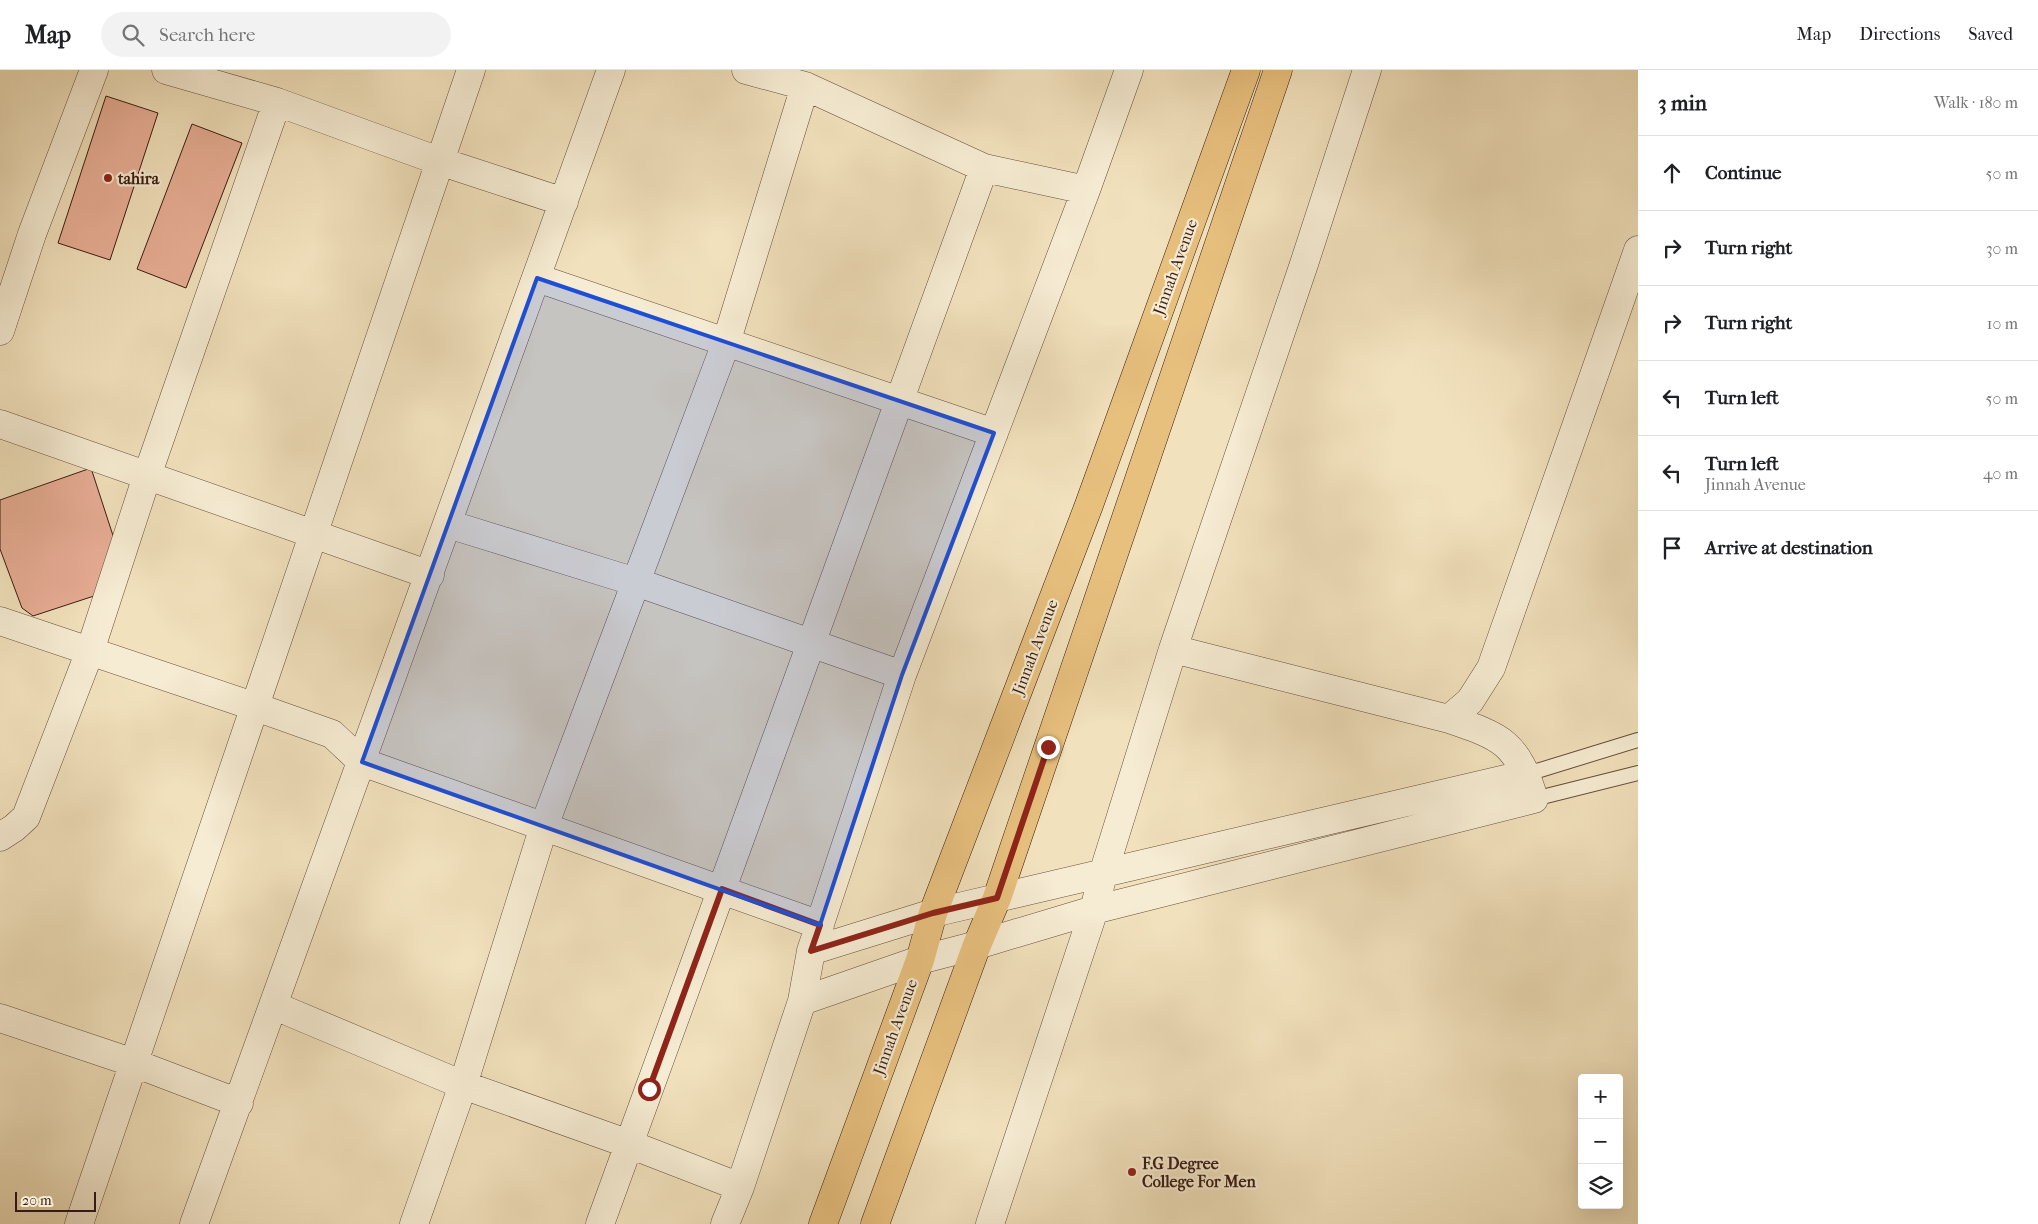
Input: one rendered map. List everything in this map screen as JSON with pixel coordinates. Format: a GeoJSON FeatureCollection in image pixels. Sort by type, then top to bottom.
{"type":"FeatureCollection","features":[{"type":"Feature","properties":{"kind":"main road","name":"Jinnah Avenue"},"geometry":{"type":"LineString","coordinates":[[823,1224],[920,960],[933,913],[1088,505],[1246,70]]}},
{"type":"Feature","properties":{"kind":"main road","name":"Jinnah Avenue"},"geometry":{"type":"LineString","coordinates":[[875,1224],[977,945],[997,898],[1278,70]]}},
{"type":"Feature","properties":{"kind":"street"},"geometry":{"type":"LineString","coordinates":[[0,331],[38,217],[94,70]]}},
{"type":"Feature","properties":{"kind":"street"},"geometry":{"type":"LineString","coordinates":[[166,70],[277,102],[439,161],[564,202]]}},
{"type":"Feature","properties":{"kind":"street"},"geometry":{"type":"LineString","coordinates":[[79,1224],[471,70]]}},
{"type":"Feature","properties":{"kind":"street"},"geometry":{"type":"LineString","coordinates":[[194,1224],[275,1006],[612,70]]}},
{"type":"Feature","properties":{"kind":"street"},"geometry":{"type":"LineString","coordinates":[[746,70],[805,86],[984,168],[1086,190]]}},
{"type":"Feature","properties":{"kind":"street"},"geometry":{"type":"LineString","coordinates":[[725,1224],[740,1187],[802,1001],[811,951],[902,675],[1086,190],[1129,70]]}},
{"type":"Feature","properties":{"kind":"street"},"geometry":{"type":"LineString","coordinates":[[990,1224],[1094,910],[1103,874],[1173,649],[1307,255],[1367,70]]}},
{"type":"Feature","properties":{"kind":"street"},"geometry":{"type":"LineString","coordinates":[[414,1224],[463,1085],[544,826],[726,343],[805,86]]}},
{"type":"Feature","properties":{"kind":"street"},"geometry":{"type":"LineString","coordinates":[[0,837],[14,828],[26,816],[90,652],[147,476],[277,102]]}},
{"type":"Feature","properties":{"kind":"street"},"geometry":{"type":"LineString","coordinates":[[600,1224],[984,168]]}},
{"type":"Feature","properties":{"kind":"street"},"geometry":{"type":"LineString","coordinates":[[1449,719],[1470,701],[1491,668],[1638,250]]}},
{"type":"Feature","properties":{"kind":"street"},"geometry":{"type":"LineString","coordinates":[[537,278],[994,433]]}},
{"type":"Feature","properties":{"kind":"street"},"geometry":{"type":"LineString","coordinates":[[0,424],[430,575]]}},
{"type":"Feature","properties":{"kind":"street"},"geometry":{"type":"LineString","coordinates":[[448,524],[636,582],[902,675]]}},
{"type":"Feature","properties":{"kind":"street"},"geometry":{"type":"LineString","coordinates":[[0,621],[332,734],[362,762],[820,925]]}},
{"type":"Feature","properties":{"kind":"street"},"geometry":{"type":"LineString","coordinates":[[1173,649],[1449,719],[1491,733],[1513,750],[1530,786]]}},
{"type":"Feature","properties":{"kind":"street"},"geometry":{"type":"LineString","coordinates":[[811,951],[933,913],[997,898],[1103,874],[1530,786]]}},
{"type":"Feature","properties":{"kind":"street"},"geometry":{"type":"LineString","coordinates":[[802,1001],[920,960],[1530,786]]}},
{"type":"Feature","properties":{"kind":"street"},"geometry":{"type":"LineString","coordinates":[[275,1006],[463,1085],[629,1144],[740,1187]]}},
{"type":"Feature","properties":{"kind":"street"},"geometry":{"type":"LineString","coordinates":[[0,1018],[134,1063],[239,1103]]}},
{"type":"Feature","properties":{"kind":"lane"},"geometry":{"type":"LineString","coordinates":[[1530,786],[1638,740]]}},
{"type":"Feature","properties":{"kind":"lane"},"geometry":{"type":"LineString","coordinates":[[1530,786],[1638,773]]}},
{"type":"Feature","properties":{"kind":"highlighted area"},"geometry":{"type":"Polygon","coordinates":[[[537,278],[994,433],[902,675],[820,925],[362,762],[537,278]]]}},
{"type":"Feature","properties":{"kind":"building","name":"tahira"},"geometry":{"type":"Polygon","coordinates":[[[106,96],[158,113],[110,260],[58,243],[106,96]]]}},
{"type":"Feature","properties":{"kind":"building","name":"tahira"},"geometry":{"type":"Polygon","coordinates":[[[192,124],[242,143],[186,288],[137,269],[192,124]]]}},
{"type":"Feature","properties":{"kind":"building"},"geometry":{"type":"Polygon","coordinates":[[[91,468],[120,557],[100,594],[33,616],[22,608],[0,549],[0,500],[91,468]]]}},
{"type":"Feature","properties":{"kind":"place","name":"tahira"},"geometry":{"type":"Point","coordinates":[108,178]}},
{"type":"Feature","properties":{"kind":"place","name":"F.G Degree College For Men"},"geometry":{"type":"Point","coordinates":[1132,1172]}},
{"type":"Feature","properties":{"kind":"route"},"geometry":{"type":"LineString","coordinates":[[649,1089],[722,889],[820,925],[811,951],[933,913],[997,898],[1048,747]]}}]}
